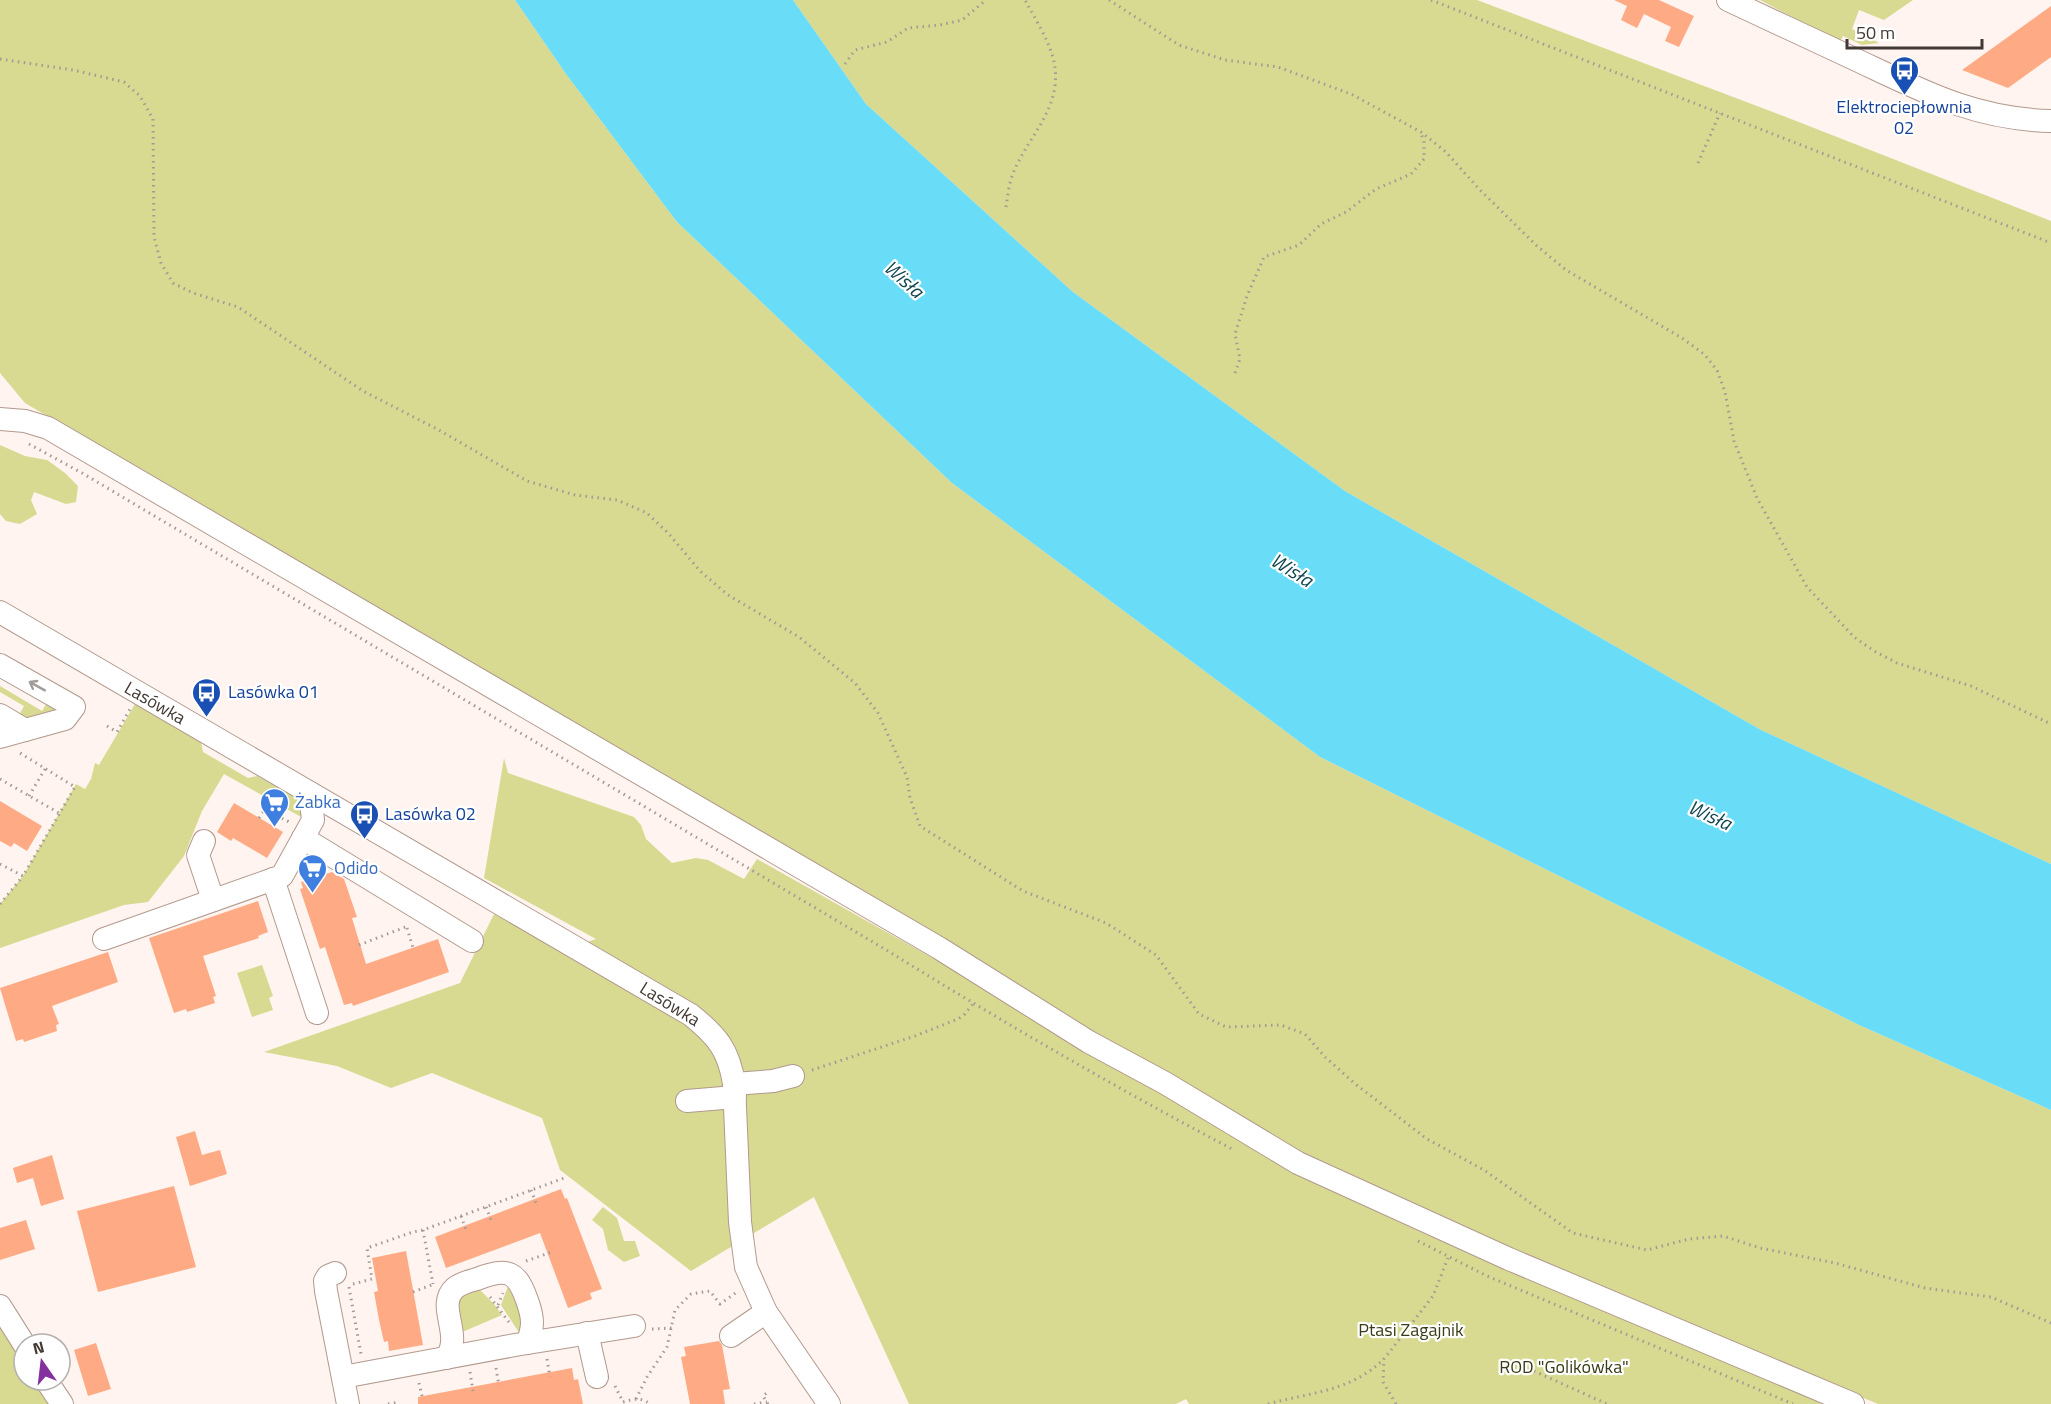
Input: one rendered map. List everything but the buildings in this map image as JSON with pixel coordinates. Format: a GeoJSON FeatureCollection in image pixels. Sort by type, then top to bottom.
{"type":"FeatureCollection","features":[{"type":"Feature","properties":{"kind":"street"},"geometry":{"type":"LineString","coordinates":[[1731,1],[1960,107],[2002,117],[2051,121]]}},
{"type":"Feature","properties":{"kind":"street"},"geometry":{"type":"LineString","coordinates":[[0,419],[25,421],[48,428],[939,948],[1089,1042],[1165,1083],[1298,1163],[1509,1259],[1853,1404]]}},
{"type":"Feature","properties":{"kind":"street","name":"Lasówka"},"geometry":{"type":"LineString","coordinates":[[0,612],[469,888],[691,1015],[720,1041],[731,1065],[735,1090],[742,1246],[746,1267],[765,1312],[829,1404]]}},
{"type":"Feature","properties":{"kind":"street"},"geometry":{"type":"LineString","coordinates":[[0,665],[74,707],[65,719],[25,730],[1,729]]}},
{"type":"Feature","properties":{"kind":"street"},"geometry":{"type":"LineString","coordinates":[[104,939],[282,876],[300,833],[313,820],[310,793]]}},
{"type":"Feature","properties":{"kind":"street"},"geometry":{"type":"LineString","coordinates":[[300,833],[472,941]]}},
{"type":"Feature","properties":{"kind":"street"},"geometry":{"type":"LineString","coordinates":[[204,841],[198,855],[213,900]]}},
{"type":"Feature","properties":{"kind":"street"},"geometry":{"type":"LineString","coordinates":[[266,882],[286,958]]}},
{"type":"Feature","properties":{"kind":"street"},"geometry":{"type":"LineString","coordinates":[[266,882],[317,1013]]}},
{"type":"Feature","properties":{"kind":"street"},"geometry":{"type":"LineString","coordinates":[[687,1101],[793,1076]]}},
{"type":"Feature","properties":{"kind":"street"},"geometry":{"type":"LineString","coordinates":[[446,1358],[453,1344],[448,1314],[450,1296],[458,1286],[493,1273],[502,1272],[515,1276],[521,1283],[534,1324],[527,1343]]}},
{"type":"Feature","properties":{"kind":"street"},"geometry":{"type":"LineString","coordinates":[[335,1274],[328,1276],[325,1281],[348,1404]]}},
{"type":"Feature","properties":{"kind":"street"},"geometry":{"type":"LineString","coordinates":[[0,1306],[16,1332]]}},
{"type":"Feature","properties":{"kind":"street"},"geometry":{"type":"LineString","coordinates":[[731,1336],[765,1312]]}},
{"type":"Feature","properties":{"kind":"street"},"geometry":{"type":"LineString","coordinates":[[343,1377],[634,1326]]}},
{"type":"Feature","properties":{"kind":"street"},"geometry":{"type":"LineString","coordinates":[[587,1333],[597,1377]]}},
{"type":"Feature","properties":{"kind":"path"},"geometry":{"type":"LineString","coordinates":[[845,64],[855,50],[887,42],[908,28],[939,26],[962,20],[986,0]]}},
{"type":"Feature","properties":{"kind":"path"},"geometry":{"type":"LineString","coordinates":[[1006,207],[1013,173],[1044,119],[1053,98],[1055,81],[1055,68],[1051,53],[1025,0]]}},
{"type":"Feature","properties":{"kind":"path"},"geometry":{"type":"LineString","coordinates":[[1109,0],[1179,45],[1225,60],[1278,67],[1351,94],[1421,132],[1446,152],[1511,221],[1566,270],[1682,338],[1704,354],[1717,370],[1725,392],[1734,441],[1757,498],[1807,587],[1854,637],[1897,663],[1971,686],[2051,724]]}},
{"type":"Feature","properties":{"kind":"path"},"geometry":{"type":"LineString","coordinates":[[1431,0],[2051,243]]}},
{"type":"Feature","properties":{"kind":"path"},"geometry":{"type":"LineString","coordinates":[[0,59],[73,70],[124,82],[140,96],[153,119],[154,237],[161,263],[173,283],[193,293],[238,307],[363,391],[437,429],[527,481],[575,495],[617,500],[647,513],[669,534],[700,571],[728,595],[799,637],[855,683],[878,713],[907,777],[910,798],[920,826],[1023,891],[1106,923],[1156,955],[1181,986],[1199,1014],[1226,1027],[1281,1025],[1305,1034],[1325,1057],[1354,1083],[1421,1135],[1484,1170],[1573,1233],[1647,1250],[1689,1239],[1723,1236],[1760,1248],[1835,1263],[1925,1288],[1991,1297],[2051,1323]]}},
{"type":"Feature","properties":{"kind":"path"},"geometry":{"type":"LineString","coordinates":[[1698,163],[1720,112]]}},
{"type":"Feature","properties":{"kind":"path"},"geometry":{"type":"LineString","coordinates":[[1235,373],[1240,359],[1235,334],[1247,296],[1264,257],[1299,245],[1322,224],[1346,212],[1376,189],[1411,174],[1424,159],[1424,141],[1421,132]]}},
{"type":"Feature","properties":{"kind":"path"},"geometry":{"type":"LineString","coordinates":[[107,726],[117,732],[126,715]]}},
{"type":"Feature","properties":{"kind":"path"},"geometry":{"type":"LineString","coordinates":[[0,904],[23,876],[75,787],[4,743],[1,729]]}},
{"type":"Feature","properties":{"kind":"path"},"geometry":{"type":"LineString","coordinates":[[29,796],[45,769]]}},
{"type":"Feature","properties":{"kind":"path"},"geometry":{"type":"LineString","coordinates":[[0,779],[59,813]]}},
{"type":"Feature","properties":{"kind":"path"},"geometry":{"type":"LineString","coordinates":[[259,818],[265,809],[300,833]]}},
{"type":"Feature","properties":{"kind":"path"},"geometry":{"type":"LineString","coordinates":[[0,864],[23,876]]}},
{"type":"Feature","properties":{"kind":"path"},"geometry":{"type":"LineString","coordinates":[[359,945],[407,928],[419,909]]}},
{"type":"Feature","properties":{"kind":"path"},"geometry":{"type":"LineString","coordinates":[[407,928],[413,948]]}},
{"type":"Feature","properties":{"kind":"path"},"geometry":{"type":"LineString","coordinates":[[793,1076],[915,1036],[964,1015],[973,1003]]}},
{"type":"Feature","properties":{"kind":"path"},"geometry":{"type":"LineString","coordinates":[[361,1355],[348,1285],[372,1279],[367,1248],[567,1177]]}},
{"type":"Feature","properties":{"kind":"path"},"geometry":{"type":"LineString","coordinates":[[531,1190],[536,1203]]}},
{"type":"Feature","properties":{"kind":"path"},"geometry":{"type":"LineString","coordinates":[[486,1207],[491,1220]]}},
{"type":"Feature","properties":{"kind":"path"},"geometry":{"type":"LineString","coordinates":[[461,1216],[466,1230]]}},
{"type":"Feature","properties":{"kind":"path"},"geometry":{"type":"LineString","coordinates":[[413,1292],[433,1284],[423,1230]]}},
{"type":"Feature","properties":{"kind":"path"},"geometry":{"type":"LineString","coordinates":[[1270,1404],[1307,1396],[1369,1373],[1384,1359],[1433,1296],[1449,1257]]}},
{"type":"Feature","properties":{"kind":"path"},"geometry":{"type":"LineString","coordinates":[[636,1399],[647,1377],[668,1347],[675,1310],[691,1293],[710,1290],[720,1304],[738,1291]]}},
{"type":"Feature","properties":{"kind":"path"},"geometry":{"type":"LineString","coordinates":[[1384,1359],[1383,1382],[1396,1404]]}},
{"type":"Feature","properties":{"kind":"path"},"geometry":{"type":"LineString","coordinates":[[1523,1366],[1607,1404]]}},
{"type":"Feature","properties":{"kind":"path"},"geometry":{"type":"LineString","coordinates":[[768,1403],[763,1396],[769,1391]]}},
{"type":"Feature","properties":{"kind":"path"},"geometry":{"type":"LineString","coordinates":[[623,1404],[623,1402],[636,1399],[643,1399],[650,1404]]}},
{"type":"Feature","properties":{"kind":"path"},"geometry":{"type":"LineString","coordinates":[[388,1404],[399,1402]]}},
{"type":"Feature","properties":{"kind":"path"},"geometry":{"type":"LineString","coordinates":[[754,1404],[768,1403]]}},
{"type":"Feature","properties":{"kind":"green space"},"geometry":{"type":"Polygon","coordinates":[[[0,0],[515,0],[566,74],[677,222],[952,483],[1320,757],[1859,1025],[2051,1110],[2051,1404],[1878,1404],[1656,1312],[1302,1157],[25,403],[0,373],[0,0]]]}},
{"type":"Feature","properties":{"kind":"green space"},"geometry":{"type":"Polygon","coordinates":[[[793,0],[1477,0],[1786,117],[2051,221],[2051,864],[1761,730],[1345,491],[1073,292],[866,104],[793,0]]]}},
{"type":"Feature","properties":{"kind":"green space"},"geometry":{"type":"Polygon","coordinates":[[[1760,0],[1913,0],[1884,20],[1859,10],[1852,29],[1879,43],[1862,45],[1843,36],[1840,42],[1760,0]]]}},
{"type":"Feature","properties":{"kind":"green space"},"geometry":{"type":"Polygon","coordinates":[[[0,445],[25,456],[47,460],[65,473],[78,486],[76,502],[66,504],[34,492],[31,500],[37,514],[20,524],[6,521],[0,514],[0,445]]]}},
{"type":"Feature","properties":{"kind":"green space"},"geometry":{"type":"Polygon","coordinates":[[[0,686],[42,711],[48,701],[55,712],[34,720],[18,717],[24,706],[0,692],[0,686]]]}},
{"type":"Feature","properties":{"kind":"green space"},"geometry":{"type":"Polygon","coordinates":[[[135,704],[201,742],[203,752],[248,778],[257,776],[298,799],[303,805],[303,818],[224,774],[202,811],[184,856],[148,902],[124,905],[0,948],[0,904],[23,876],[76,784],[85,789],[91,779],[95,763],[99,765],[135,704]]]}},
{"type":"Feature","properties":{"kind":"green space"},"geometry":{"type":"Polygon","coordinates":[[[504,758],[508,773],[634,817],[641,825],[646,839],[672,863],[696,858],[708,860],[744,879],[757,859],[1007,1000],[1315,1183],[1423,1233],[1833,1404],[1189,1404],[1186,1399],[1176,1404],[909,1404],[814,1197],[691,1271],[560,1170],[542,1118],[432,1073],[391,1088],[337,1066],[264,1052],[460,983],[494,914],[564,950],[596,939],[484,878],[504,758]]]}},
{"type":"Feature","properties":{"kind":"green space"},"geometry":{"type":"Polygon","coordinates":[[[262,965],[273,996],[269,998],[273,1010],[252,1017],[237,973],[262,965]]]}},
{"type":"Feature","properties":{"kind":"green space"},"geometry":{"type":"Polygon","coordinates":[[[603,1207],[617,1218],[624,1241],[635,1241],[640,1256],[624,1262],[608,1250],[603,1229],[592,1220],[603,1207]]]}},
{"type":"Feature","properties":{"kind":"green space"},"geometry":{"type":"Polygon","coordinates":[[[510,1281],[527,1317],[518,1340],[518,1331],[501,1305],[510,1281]]]}},
{"type":"Feature","properties":{"kind":"green space"},"geometry":{"type":"Polygon","coordinates":[[[479,1289],[502,1315],[460,1333],[456,1295],[479,1289]]]}},
{"type":"Feature","properties":{"kind":"green space"},"geometry":{"type":"Polygon","coordinates":[[[0,1315],[12,1333],[12,1392],[51,1392],[59,1404],[0,1404],[0,1315]]]}},
{"type":"Feature","properties":{"kind":"water","name":"Wisła"},"geometry":{"type":"Polygon","coordinates":[[[515,0],[793,0],[866,104],[1073,292],[1345,491],[1761,730],[2051,864],[2051,1110],[1859,1025],[1320,757],[952,483],[677,222],[566,74],[515,0]]]}},
{"type":"Feature","properties":{"kind":"place","name":"Elektrociepłownia 02"},"geometry":{"type":"Point","coordinates":[1904,96]}},
{"type":"Feature","properties":{"kind":"place","name":"Lasówka 01"},"geometry":{"type":"Point","coordinates":[207,718]}},
{"type":"Feature","properties":{"kind":"place","name":"Żabka"},"geometry":{"type":"Point","coordinates":[274,828]}},
{"type":"Feature","properties":{"kind":"place","name":"Lasówka 02"},"geometry":{"type":"Point","coordinates":[364,840]}},
{"type":"Feature","properties":{"kind":"place","name":"Odido"},"geometry":{"type":"Point","coordinates":[313,894]}},
{"type":"Feature","properties":{"kind":"park label","name":"Ptasi Zagajnik"},"geometry":{"type":"Point","coordinates":[1411,1330]}},
{"type":"Feature","properties":{"kind":"park label","name":"ROD \"Golikówka\""},"geometry":{"type":"Point","coordinates":[1564,1367]}}]}
